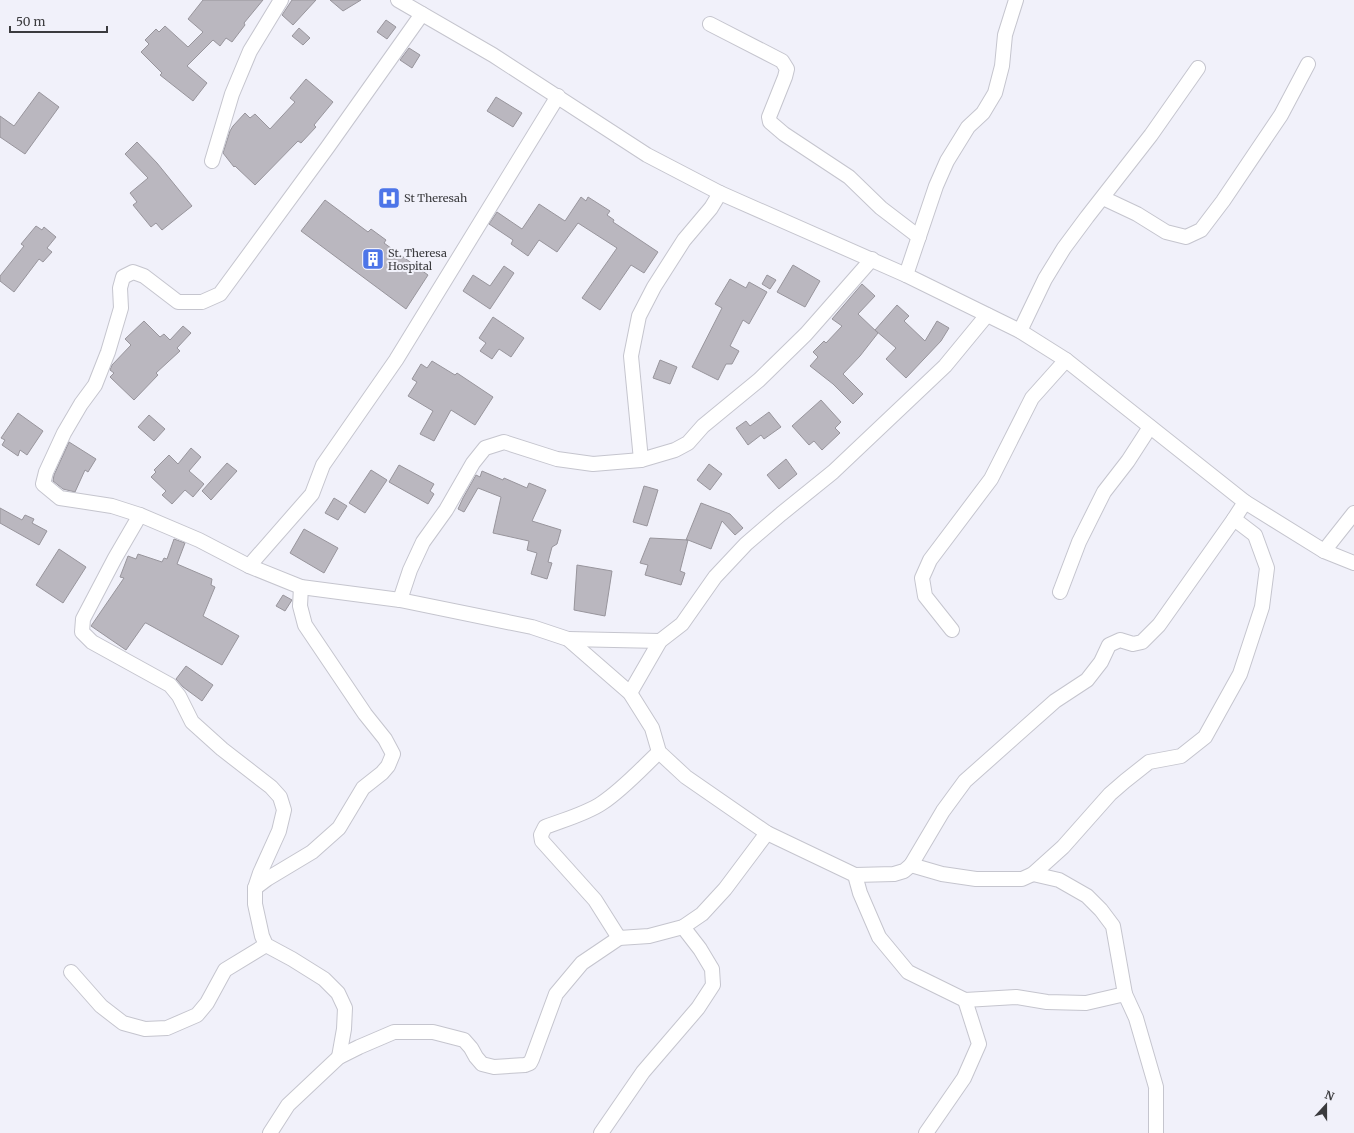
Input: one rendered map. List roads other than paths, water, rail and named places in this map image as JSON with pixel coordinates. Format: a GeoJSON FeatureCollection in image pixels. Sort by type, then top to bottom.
{"type":"FeatureCollection","features":[{"type":"Feature","properties":{"kind":"street"},"geometry":{"type":"LineString","coordinates":[[212,161],[232,94],[250,51],[281,0]]}},
{"type":"Feature","properties":{"kind":"street"},"geometry":{"type":"LineString","coordinates":[[398,0],[493,55],[647,155],[720,193],[872,259],[1020,331],[1066,360],[1245,502],[1324,551],[1354,563]]}},
{"type":"Feature","properties":{"kind":"street"},"geometry":{"type":"LineString","coordinates":[[906,275],[936,186],[947,161],[968,127],[983,113],[995,93],[1002,66],[1006,35],[1016,0]]}},
{"type":"Feature","properties":{"kind":"street"},"geometry":{"type":"LineString","coordinates":[[422,14],[327,148],[220,294],[202,302],[178,302],[144,276],[133,272],[123,277],[120,288],[121,308],[108,352],[95,385],[81,404],[64,433],[46,472],[43,484],[60,498],[112,506],[140,515],[199,540],[249,566],[301,587],[400,600],[532,628],[568,639],[660,641]]}},
{"type":"Feature","properties":{"kind":"street"},"geometry":{"type":"LineString","coordinates":[[710,24],[782,61],[787,69],[769,116],[770,122],[784,134],[849,177],[881,208],[919,237]]}},
{"type":"Feature","properties":{"kind":"street"},"geometry":{"type":"LineString","coordinates":[[1103,198],[1138,214],[1166,232],[1186,237],[1201,230],[1223,201],[1281,115],[1308,64]]}},
{"type":"Feature","properties":{"kind":"street"},"geometry":{"type":"LineString","coordinates":[[1020,331],[1045,279],[1064,248],[1087,216],[1103,198],[1151,135],[1198,68]]}},
{"type":"Feature","properties":{"kind":"street"},"geometry":{"type":"LineString","coordinates":[[249,566],[312,494],[323,465],[396,360],[558,96]]}},
{"type":"Feature","properties":{"kind":"street"},"geometry":{"type":"LineString","coordinates":[[641,460],[631,356],[639,316],[654,287],[684,240],[711,208],[720,193]]}},
{"type":"Feature","properties":{"kind":"street"},"geometry":{"type":"LineString","coordinates":[[400,600],[410,570],[423,542],[446,510],[473,463],[485,448],[504,442],[557,459],[593,464],[641,460],[675,450],[688,442],[703,426],[759,380],[806,334],[872,259]]}},
{"type":"Feature","properties":{"kind":"street"},"geometry":{"type":"LineString","coordinates":[[630,694],[660,641],[682,624],[715,578],[746,544],[833,472],[945,366],[987,315]]}},
{"type":"Feature","properties":{"kind":"street"},"geometry":{"type":"LineString","coordinates":[[952,630],[925,596],[922,578],[930,560],[991,479],[1032,398],[1066,360]]}},
{"type":"Feature","properties":{"kind":"street"},"geometry":{"type":"LineString","coordinates":[[1060,592],[1078,542],[1104,492],[1128,461],[1150,427]]}},
{"type":"Feature","properties":{"kind":"street"},"geometry":{"type":"LineString","coordinates":[[568,639],[630,694],[652,728],[659,752],[686,777],[767,832],[855,875],[894,874],[904,871],[912,865],[943,811],[965,781],[1055,701],[1087,680],[1101,662],[1109,646],[1120,640],[1133,644],[1142,642],[1159,625],[1245,502]]}},
{"type":"Feature","properties":{"kind":"street"},"geometry":{"type":"LineString","coordinates":[[1324,551],[1354,513]]}},
{"type":"Feature","properties":{"kind":"street"},"geometry":{"type":"LineString","coordinates":[[140,515],[115,558],[83,619],[82,632],[92,642],[170,684],[179,696],[192,722],[222,749],[271,787],[280,798],[284,810],[279,831],[260,873],[255,888],[255,904],[262,936],[266,945],[324,979],[338,993],[345,1008],[344,1029],[339,1057]]}},
{"type":"Feature","properties":{"kind":"street"},"geometry":{"type":"LineString","coordinates":[[912,865],[942,874],[976,879],[1022,879],[1033,874],[1063,847],[1110,794],[1137,771],[1149,762],[1181,756],[1205,737],[1240,674],[1262,607],[1267,568],[1255,535],[1234,519]]}},
{"type":"Feature","properties":{"kind":"street"},"geometry":{"type":"LineString","coordinates":[[255,888],[267,879],[312,852],[339,828],[363,788],[382,773],[388,766],[393,754],[385,739],[365,714],[304,625],[300,606],[301,587]]}},
{"type":"Feature","properties":{"kind":"street"},"geometry":{"type":"LineString","coordinates":[[620,938],[595,900],[542,840],[541,835],[545,827],[601,804],[628,782],[659,752]]}},
{"type":"Feature","properties":{"kind":"street"},"geometry":{"type":"LineString","coordinates":[[270,1133],[288,1105],[339,1057],[394,1032],[433,1032],[464,1040],[482,1064],[494,1067],[525,1065],[530,1063],[556,994],[582,963],[620,938],[650,936],[683,927],[702,914],[725,889],[767,832]]}},
{"type":"Feature","properties":{"kind":"street"},"geometry":{"type":"LineString","coordinates":[[1033,874],[1059,880],[1087,896],[1102,910],[1113,926],[1124,994],[1136,1018],[1156,1087],[1156,1133]]}},
{"type":"Feature","properties":{"kind":"street"},"geometry":{"type":"LineString","coordinates":[[855,875],[860,893],[879,937],[908,972],[965,1000],[1016,997],[1047,1002],[1086,1003],[1124,994]]}},
{"type":"Feature","properties":{"kind":"street"},"geometry":{"type":"LineString","coordinates":[[601,1133],[643,1072],[698,1008],[714,985],[712,970],[700,949],[683,927]]}},
{"type":"Feature","properties":{"kind":"street"},"geometry":{"type":"LineString","coordinates":[[71,972],[101,1006],[123,1022],[145,1029],[167,1028],[197,1015],[207,1003],[225,970],[266,945]]}},
{"type":"Feature","properties":{"kind":"street"},"geometry":{"type":"LineString","coordinates":[[926,1133],[964,1078],[979,1044],[965,1000]]}},
{"type":"Feature","properties":{"kind":"place","name":"St Theresah"},"geometry":{"type":"Point","coordinates":[389,198]}},
{"type":"Feature","properties":{"kind":"place","name":"St. Theresa Hospital"},"geometry":{"type":"Point","coordinates":[373,259]}}]}
